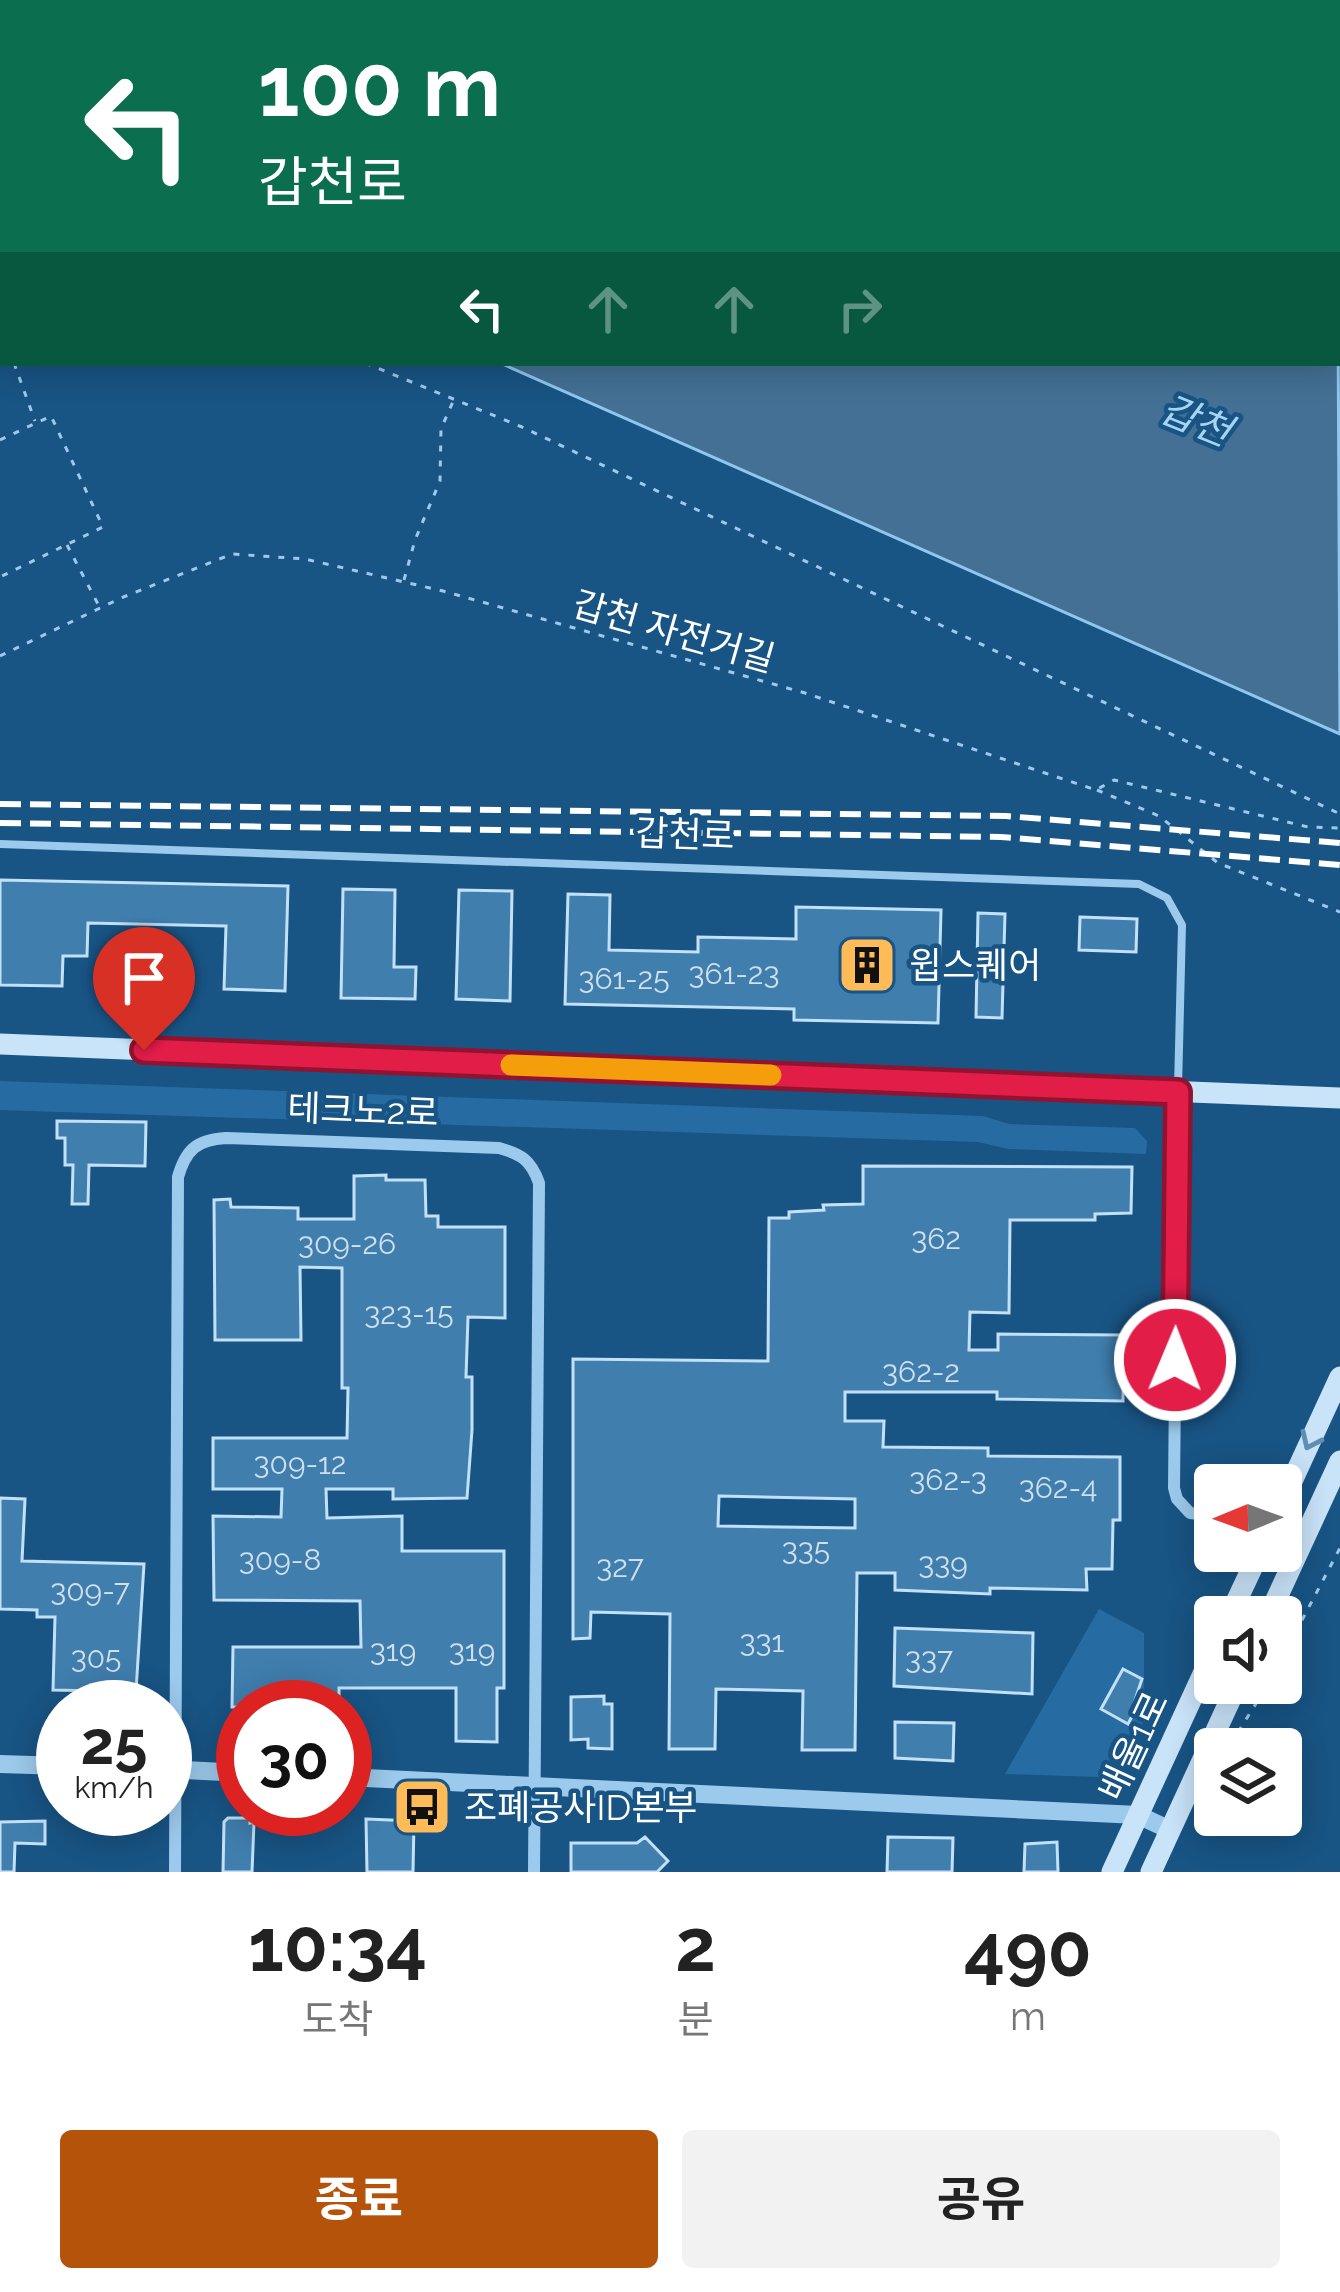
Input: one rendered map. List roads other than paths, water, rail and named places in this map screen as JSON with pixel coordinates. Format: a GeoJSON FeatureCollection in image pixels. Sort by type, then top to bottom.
{"type":"FeatureCollection","features":[{"type":"Feature","properties":{"kind":"main road"},"geometry":{"type":"LineString","coordinates":[[0,1044],[1340,1098]]}},
{"type":"Feature","properties":{"kind":"main road"},"geometry":{"type":"LineString","coordinates":[[1300,1464],[1340,1377]]}},
{"type":"Feature","properties":{"kind":"main road"},"geometry":{"type":"LineString","coordinates":[[1278,1596],[1340,1461]]}},
{"type":"Feature","properties":{"kind":"main road","name":"배울1로"},"geometry":{"type":"LineString","coordinates":[[1112,1872],[1194,1694]]}},
{"type":"Feature","properties":{"kind":"main road","name":"배울1로"},"geometry":{"type":"LineString","coordinates":[[1151,1872],[1228,1704]]}},
{"type":"Feature","properties":{"kind":"street"},"geometry":{"type":"LineString","coordinates":[[1178,1092],[1174,1488],[1177,1498],[1194,1513]]}},
{"type":"Feature","properties":{"kind":"street","name":"테크노2로"},"geometry":{"type":"LineString","coordinates":[[172,1680],[178,1177],[184,1156],[208,1139],[226,1138],[499,1148],[519,1153],[533,1165],[538,1183],[534,1872]]}},
{"type":"Feature","properties":{"kind":"street"},"geometry":{"type":"LineString","coordinates":[[0,1764],[36,1765]]}},
{"type":"Feature","properties":{"kind":"street"},"geometry":{"type":"LineString","coordinates":[[372,1778],[1138,1815],[1170,1830]]}},
{"type":"Feature","properties":{"kind":"street","name":"테크노2로"},"geometry":{"type":"LineString","coordinates":[[174,1836],[175,1872]]}},
{"type":"Feature","properties":{"kind":"lane","name":"갑천로"},"geometry":{"type":"LineString","coordinates":[[0,844],[1139,884],[1167,898],[1182,925],[1178,1092]]}},
{"type":"Feature","properties":{"kind":"water","name":"갑천"},"geometry":{"type":"Polygon","coordinates":[[[507,366],[1338,366],[1340,734],[507,366]]]}},
{"type":"Feature","properties":{"kind":"railway"},"geometry":{"type":"LineString","coordinates":[[0,804],[1006,816],[1340,843]]}},
{"type":"Feature","properties":{"kind":"railway"},"geometry":{"type":"LineString","coordinates":[[0,823],[1001,837],[1340,865]]}},
{"type":"Feature","properties":{"kind":"place","name":"윕스퀘어"},"geometry":{"type":"Point","coordinates":[867,965]}},
{"type":"Feature","properties":{"kind":"place","name":"조폐공사ID본부"},"geometry":{"type":"Point","coordinates":[422,1807]}}]}
